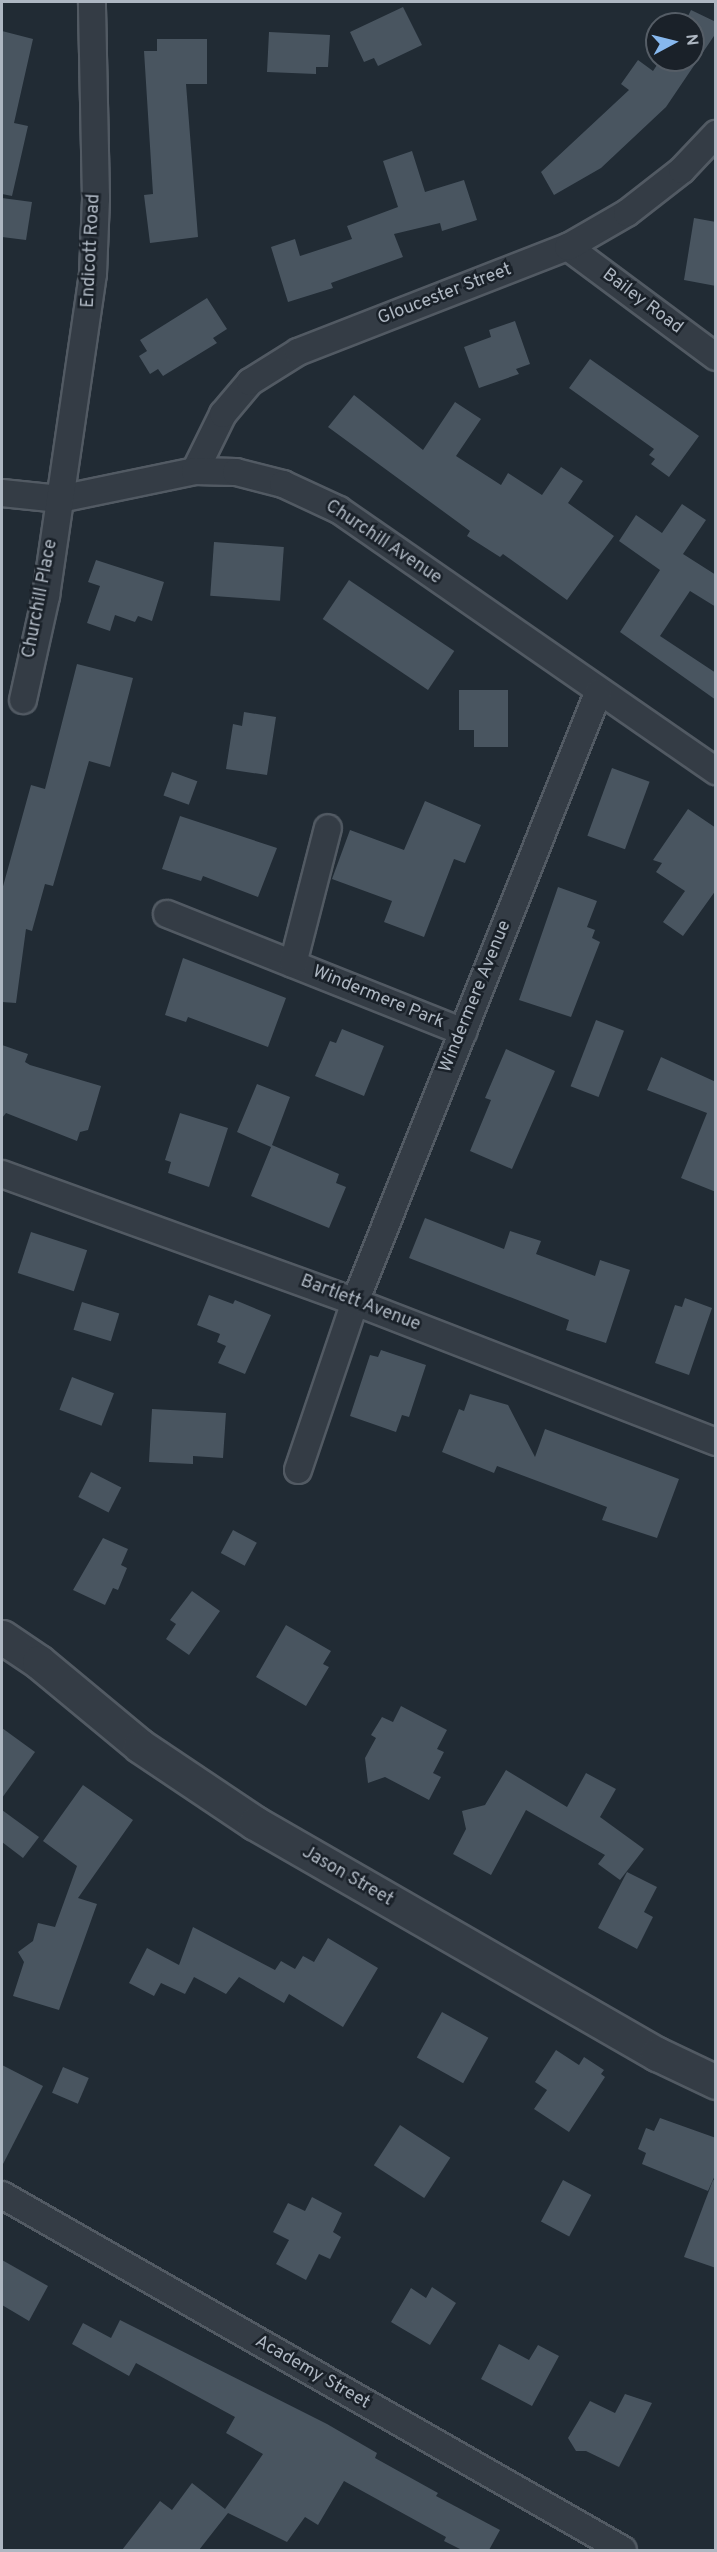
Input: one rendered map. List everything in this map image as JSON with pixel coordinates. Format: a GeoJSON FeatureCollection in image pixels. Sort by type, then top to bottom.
{"type":"FeatureCollection","features":[{"type":"Feature","properties":{"kind":"street","name":"Endicott Road"},"geometry":{"type":"LineString","coordinates":[[60,498],[85,341],[95,237],[92,2]]}},
{"type":"Feature","properties":{"kind":"street","name":"Gloucester Street"},"geometry":{"type":"LineString","coordinates":[[195,471],[223,414],[250,382],[298,352],[568,247],[627,213],[682,170],[716,134]]}},
{"type":"Feature","properties":{"kind":"street","name":"Bailey Road"},"geometry":{"type":"LineString","coordinates":[[568,247],[716,357]]}},
{"type":"Feature","properties":{"kind":"street","name":"Churchill Avenue"},"geometry":{"type":"LineString","coordinates":[[2,493],[60,498],[195,471],[236,472],[283,484],[339,510],[598,693],[716,771]]}},
{"type":"Feature","properties":{"kind":"street","name":"Churchill Place"},"geometry":{"type":"LineString","coordinates":[[23,700],[46,596],[60,498]]}},
{"type":"Feature","properties":{"kind":"street","name":"Windermere Avenue"},"geometry":{"type":"LineString","coordinates":[[298,1470],[355,1302],[598,693]]}},
{"type":"Feature","properties":{"kind":"street","name":"Windermere Park"},"geometry":{"type":"LineString","coordinates":[[293,964],[328,828]]}},
{"type":"Feature","properties":{"kind":"street","name":"Windermere Park"},"geometry":{"type":"LineString","coordinates":[[168,914],[463,1032]]}},
{"type":"Feature","properties":{"kind":"street","name":"Bartlett Avenue"},"geometry":{"type":"LineString","coordinates":[[2,1174],[355,1302],[714,1438]]}},
{"type":"Feature","properties":{"kind":"street","name":"Jason Street"},"geometry":{"type":"LineString","coordinates":[[2,1637],[39,1662],[140,1746],[255,1823],[657,2054],[716,2082]]}},
{"type":"Feature","properties":{"kind":"street","name":"Academy Street"},"geometry":{"type":"LineString","coordinates":[[2,2195],[623,2550]]}},
{"type":"Feature","properties":{"kind":"building"},"geometry":{"type":"Polygon","coordinates":[[[403,7],[422,45],[378,66],[374,58],[364,62],[350,32],[403,7]]]}},
{"type":"Feature","properties":{"kind":"building"},"geometry":{"type":"Polygon","coordinates":[[[705,17],[716,22],[716,33],[705,49],[705,17]]]}},
{"type":"Feature","properties":{"kind":"building"},"geometry":{"type":"Polygon","coordinates":[[[2,31],[33,39],[14,123],[28,126],[12,196],[2,194],[2,31]]]}},
{"type":"Feature","properties":{"kind":"building"},"geometry":{"type":"Polygon","coordinates":[[[269,32],[330,35],[328,67],[316,67],[316,74],[267,72],[269,32]]]}},
{"type":"Feature","properties":{"kind":"building"},"geometry":{"type":"Polygon","coordinates":[[[157,39],[207,39],[207,84],[186,84],[198,237],[150,243],[144,195],[153,194],[144,51],[157,51],[157,39]]]}},
{"type":"Feature","properties":{"kind":"building"},"geometry":{"type":"Polygon","coordinates":[[[638,60],[645,65],[645,72],[690,72],[666,107],[601,168],[554,195],[541,172],[629,90],[621,84],[638,60]]]}},
{"type":"Feature","properties":{"kind":"building"},"geometry":{"type":"Polygon","coordinates":[[[412,151],[425,192],[464,180],[477,220],[442,231],[440,223],[394,234],[403,257],[331,283],[333,288],[288,302],[271,247],[295,239],[300,256],[352,239],[347,226],[398,207],[383,161],[412,151]]]}},
{"type":"Feature","properties":{"kind":"building"},"geometry":{"type":"Polygon","coordinates":[[[2,198],[32,202],[26,240],[2,237],[2,198]]]}},
{"type":"Feature","properties":{"kind":"building"},"geometry":{"type":"Polygon","coordinates":[[[694,218],[716,222],[716,286],[684,280],[694,218]]]}},
{"type":"Feature","properties":{"kind":"building"},"geometry":{"type":"Polygon","coordinates":[[[207,298],[227,329],[213,338],[217,343],[163,376],[158,369],[150,374],[139,356],[147,351],[140,340],[207,298]]]}},
{"type":"Feature","properties":{"kind":"building"},"geometry":{"type":"Polygon","coordinates":[[[515,321],[530,364],[516,369],[519,374],[479,388],[464,347],[491,337],[489,330],[515,321]]]}},
{"type":"Feature","properties":{"kind":"building"},"geometry":{"type":"Polygon","coordinates":[[[590,359],[699,436],[669,477],[651,464],[655,459],[649,455],[654,449],[569,388],[590,359]]]}},
{"type":"Feature","properties":{"kind":"building"},"geometry":{"type":"Polygon","coordinates":[[[354,395],[423,450],[455,402],[481,419],[456,456],[501,485],[508,473],[542,495],[561,467],[583,481],[568,503],[614,536],[567,600],[503,554],[500,557],[467,536],[470,531],[328,427],[354,395]]]}},
{"type":"Feature","properties":{"kind":"building"},"geometry":{"type":"Polygon","coordinates":[[[682,504],[706,520],[683,554],[716,575],[716,607],[690,591],[660,636],[716,673],[716,700],[620,632],[660,570],[619,541],[636,515],[662,533],[682,504]]]}},
{"type":"Feature","properties":{"kind":"building"},"geometry":{"type":"Polygon","coordinates":[[[214,542],[284,547],[280,601],[210,596],[214,542]]]}},
{"type":"Feature","properties":{"kind":"building"},"geometry":{"type":"Polygon","coordinates":[[[96,560],[164,582],[152,621],[138,616],[135,622],[115,615],[110,631],[87,623],[100,586],[88,582],[96,560]]]}},
{"type":"Feature","properties":{"kind":"building"},"geometry":{"type":"Polygon","coordinates":[[[349,580],[454,651],[428,690],[323,619],[349,580]]]}},
{"type":"Feature","properties":{"kind":"building"},"geometry":{"type":"Polygon","coordinates":[[[77,664],[133,678],[110,767],[89,761],[53,886],[45,884],[32,931],[26,929],[16,1003],[2,1002],[2,890],[31,785],[45,789],[77,664]]]}},
{"type":"Feature","properties":{"kind":"building"},"geometry":{"type":"Polygon","coordinates":[[[459,690],[508,690],[508,747],[474,747],[474,730],[459,730],[459,690]]]}},
{"type":"Feature","properties":{"kind":"building"},"geometry":{"type":"Polygon","coordinates":[[[244,712],[276,717],[267,775],[226,769],[233,724],[242,726],[244,712]]]}},
{"type":"Feature","properties":{"kind":"building"},"geometry":{"type":"Polygon","coordinates":[[[612,768],[650,782],[625,849],[587,836],[612,768]]]}},
{"type":"Feature","properties":{"kind":"building"},"geometry":{"type":"Polygon","coordinates":[[[172,772],[197,781],[189,805],[163,795],[172,772]]]}},
{"type":"Feature","properties":{"kind":"building"},"geometry":{"type":"Polygon","coordinates":[[[425,801],[481,825],[465,863],[454,859],[424,937],[384,922],[392,901],[332,879],[350,830],[404,850],[425,801]]]}},
{"type":"Feature","properties":{"kind":"building"},"geometry":{"type":"Polygon","coordinates":[[[688,809],[716,828],[716,890],[683,936],[663,922],[685,891],[656,872],[662,863],[653,860],[688,809]]]}},
{"type":"Feature","properties":{"kind":"building"},"geometry":{"type":"Polygon","coordinates":[[[180,816],[277,848],[258,897],[203,876],[201,881],[162,869],[180,816]]]}},
{"type":"Feature","properties":{"kind":"building"},"geometry":{"type":"Polygon","coordinates":[[[558,887],[597,901],[587,927],[595,930],[592,938],[600,942],[571,1017],[519,1000],[558,887]]]}},
{"type":"Feature","properties":{"kind":"building"},"geometry":{"type":"Polygon","coordinates":[[[183,958],[286,998],[268,1047],[188,1017],[186,1022],[165,1015],[183,958]]]}},
{"type":"Feature","properties":{"kind":"building"},"geometry":{"type":"Polygon","coordinates":[[[596,1020],[624,1031],[599,1097],[571,1086],[596,1020]]]}},
{"type":"Feature","properties":{"kind":"building"},"geometry":{"type":"Polygon","coordinates":[[[342,1029],[384,1046],[364,1096],[315,1076],[330,1041],[336,1043],[342,1029]]]}},
{"type":"Feature","properties":{"kind":"building"},"geometry":{"type":"Polygon","coordinates":[[[2,1045],[28,1054],[25,1062],[30,1065],[101,1086],[88,1130],[80,1132],[77,1141],[6,1113],[2,1118],[2,1045]]]}},
{"type":"Feature","properties":{"kind":"building"},"geometry":{"type":"Polygon","coordinates":[[[506,1049],[555,1071],[512,1169],[470,1151],[491,1100],[485,1098],[506,1049]]]}},
{"type":"Feature","properties":{"kind":"building"},"geometry":{"type":"Polygon","coordinates":[[[661,1057],[716,1082],[716,1192],[681,1178],[707,1113],[647,1090],[661,1057]]]}},
{"type":"Feature","properties":{"kind":"building"},"geometry":{"type":"Polygon","coordinates":[[[257,1084],[290,1097],[272,1145],[339,1174],[336,1183],[346,1187],[329,1228],[251,1196],[271,1147],[237,1132],[257,1084]]]}},
{"type":"Feature","properties":{"kind":"building"},"geometry":{"type":"Polygon","coordinates":[[[180,1113],[228,1128],[209,1187],[168,1173],[171,1162],[165,1160],[180,1113]]]}},
{"type":"Feature","properties":{"kind":"building"},"geometry":{"type":"Polygon","coordinates":[[[425,1218],[504,1249],[510,1231],[541,1241],[536,1254],[595,1276],[600,1260],[630,1270],[606,1343],[566,1330],[569,1320],[409,1258],[425,1218]]]}},
{"type":"Feature","properties":{"kind":"building"},"geometry":{"type":"Polygon","coordinates":[[[31,1232],[87,1250],[74,1291],[18,1273],[31,1232]]]}},
{"type":"Feature","properties":{"kind":"building"},"geometry":{"type":"Polygon","coordinates":[[[209,1295],[233,1304],[235,1300],[271,1315],[245,1374],[218,1363],[226,1346],[217,1342],[220,1334],[197,1325],[209,1295]]]}},
{"type":"Feature","properties":{"kind":"building"},"geometry":{"type":"Polygon","coordinates":[[[685,1298],[712,1308],[689,1375],[655,1363],[675,1305],[682,1307],[685,1298]]]}},
{"type":"Feature","properties":{"kind":"building"},"geometry":{"type":"Polygon","coordinates":[[[82,1302],[119,1313],[111,1341],[74,1330],[82,1302]]]}},
{"type":"Feature","properties":{"kind":"building"},"geometry":{"type":"Polygon","coordinates":[[[381,1350],[426,1365],[409,1417],[402,1415],[396,1432],[350,1416],[370,1355],[378,1357],[381,1350]]]}},
{"type":"Feature","properties":{"kind":"building"},"geometry":{"type":"Polygon","coordinates":[[[72,1377],[114,1393],[101,1426],[59,1410],[72,1377]]]}},
{"type":"Feature","properties":{"kind":"building"},"geometry":{"type":"Polygon","coordinates":[[[470,1394],[508,1405],[535,1457],[545,1429],[679,1479],[657,1538],[602,1520],[607,1507],[497,1466],[494,1473],[442,1452],[459,1409],[464,1411],[470,1394]]]}},
{"type":"Feature","properties":{"kind":"building"},"geometry":{"type":"Polygon","coordinates":[[[152,1409],[226,1413],[223,1458],[193,1456],[193,1464],[149,1462],[152,1409]]]}},
{"type":"Feature","properties":{"kind":"building"},"geometry":{"type":"Polygon","coordinates":[[[91,1472],[121,1487],[109,1512],[78,1497],[91,1472]]]}},
{"type":"Feature","properties":{"kind":"building"},"geometry":{"type":"Polygon","coordinates":[[[233,1530],[257,1543],[245,1566],[221,1553],[233,1530]]]}},
{"type":"Feature","properties":{"kind":"building"},"geometry":{"type":"Polygon","coordinates":[[[103,1538],[128,1549],[121,1565],[127,1568],[118,1590],[113,1588],[105,1605],[73,1590],[103,1538]]]}},
{"type":"Feature","properties":{"kind":"building"},"geometry":{"type":"Polygon","coordinates":[[[192,1591],[220,1611],[189,1655],[166,1639],[176,1624],[170,1620],[192,1591]]]}},
{"type":"Feature","properties":{"kind":"building"},"geometry":{"type":"Polygon","coordinates":[[[286,1625],[331,1651],[323,1664],[329,1667],[306,1706],[256,1677],[286,1625]]]}},
{"type":"Feature","properties":{"kind":"building"},"geometry":{"type":"Polygon","coordinates":[[[401,1706],[447,1730],[437,1749],[444,1752],[433,1773],[441,1777],[429,1800],[385,1777],[368,1783],[365,1758],[376,1738],[371,1735],[382,1717],[393,1722],[401,1706]]]}},
{"type":"Feature","properties":{"kind":"building"},"geometry":{"type":"Polygon","coordinates":[[[2,1728],[35,1752],[2,1798],[2,1728]]]}},
{"type":"Feature","properties":{"kind":"building"},"geometry":{"type":"Polygon","coordinates":[[[506,1770],[567,1807],[586,1773],[616,1789],[600,1817],[644,1849],[620,1880],[598,1864],[605,1855],[526,1810],[491,1875],[453,1854],[466,1829],[462,1811],[485,1805],[506,1770]]]}},
{"type":"Feature","properties":{"kind":"building"},"geometry":{"type":"Polygon","coordinates":[[[83,1785],[133,1820],[78,1898],[97,1904],[59,2010],[13,1996],[24,1962],[18,1952],[33,1941],[38,1923],[55,1927],[77,1866],[43,1841],[83,1785]]]}},
{"type":"Feature","properties":{"kind":"building"},"geometry":{"type":"Polygon","coordinates":[[[2,1810],[39,1837],[23,1858],[2,1842],[2,1810]]]}},
{"type":"Feature","properties":{"kind":"building"},"geometry":{"type":"Polygon","coordinates":[[[627,1872],[657,1887],[644,1912],[653,1917],[637,1949],[598,1928],[627,1872]]]}},
{"type":"Feature","properties":{"kind":"building"},"geometry":{"type":"Polygon","coordinates":[[[193,1927],[275,1970],[281,1961],[295,1969],[303,1956],[314,1962],[328,1938],[378,1968],[343,2027],[289,1994],[284,2003],[239,1977],[226,1994],[194,1977],[185,1994],[161,1983],[154,1996],[129,1983],[147,1948],[179,1965],[193,1927]]]}},
{"type":"Feature","properties":{"kind":"building"},"geometry":{"type":"Polygon","coordinates":[[[442,2012],[488,2038],[463,2083],[417,2057],[442,2012]]]}},
{"type":"Feature","properties":{"kind":"building"},"geometry":{"type":"Polygon","coordinates":[[[556,2050],[579,2065],[584,2057],[604,2070],[601,2074],[605,2077],[569,2132],[534,2109],[547,2090],[535,2082],[556,2050]]]}},
{"type":"Feature","properties":{"kind":"building"},"geometry":{"type":"Polygon","coordinates":[[[2,2065],[43,2086],[2,2166],[2,2065]]]}},
{"type":"Feature","properties":{"kind":"building"},"geometry":{"type":"Polygon","coordinates":[[[63,2067],[89,2078],[78,2104],[52,2093],[63,2067]]]}},
{"type":"Feature","properties":{"kind":"building"},"geometry":{"type":"Polygon","coordinates":[[[660,2118],[716,2138],[716,2173],[708,2191],[642,2164],[646,2153],[638,2149],[646,2128],[654,2131],[660,2118]]]}},
{"type":"Feature","properties":{"kind":"building"},"geometry":{"type":"Polygon","coordinates":[[[400,2125],[450,2158],[424,2198],[374,2165],[400,2125]]]}},
{"type":"Feature","properties":{"kind":"building"},"geometry":{"type":"Polygon","coordinates":[[[563,2180],[591,2195],[569,2237],[541,2221],[563,2180]]]}},
{"type":"Feature","properties":{"kind":"building"},"geometry":{"type":"Polygon","coordinates":[[[713,2180],[716,2181],[716,2268],[684,2257],[713,2180]]]}},
{"type":"Feature","properties":{"kind":"building"},"geometry":{"type":"Polygon","coordinates":[[[312,2197],[342,2213],[333,2232],[341,2237],[330,2259],[319,2254],[306,2280],[276,2264],[289,2240],[273,2232],[288,2203],[305,2211],[312,2197]]]}},
{"type":"Feature","properties":{"kind":"building"},"geometry":{"type":"Polygon","coordinates":[[[2,2260],[48,2286],[29,2321],[2,2305],[2,2260]]]}},
{"type":"Feature","properties":{"kind":"building"},"geometry":{"type":"Polygon","coordinates":[[[432,2287],[456,2303],[430,2345],[391,2322],[411,2288],[426,2298],[432,2287]]]}},
{"type":"Feature","properties":{"kind":"building"},"geometry":{"type":"Polygon","coordinates":[[[120,2320],[327,2424],[377,2453],[375,2458],[438,2493],[436,2496],[500,2530],[489,2550],[462,2550],[444,2541],[446,2537],[344,2481],[318,2525],[305,2517],[287,2542],[228,2513],[199,2550],[122,2550],[160,2501],[172,2510],[192,2483],[225,2509],[263,2454],[226,2433],[235,2417],[136,2363],[129,2376],[72,2344],[83,2323],[111,2338],[120,2320]]]}},
{"type":"Feature","properties":{"kind":"building"},"geometry":{"type":"Polygon","coordinates":[[[499,2344],[529,2360],[538,2345],[559,2356],[532,2406],[481,2379],[499,2344]]]}},
{"type":"Feature","properties":{"kind":"building"},"geometry":{"type":"Polygon","coordinates":[[[625,2394],[652,2403],[619,2467],[586,2451],[576,2451],[568,2438],[590,2401],[615,2413],[625,2394]]]}}]}
